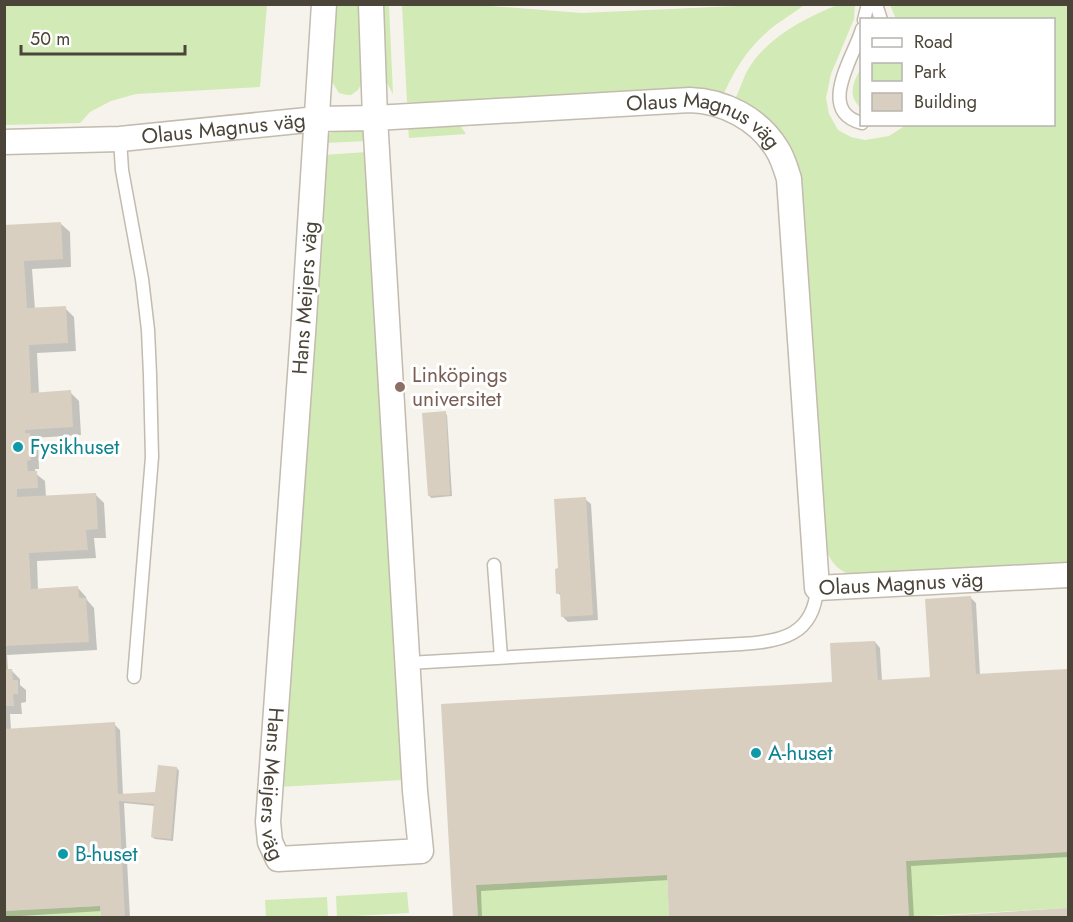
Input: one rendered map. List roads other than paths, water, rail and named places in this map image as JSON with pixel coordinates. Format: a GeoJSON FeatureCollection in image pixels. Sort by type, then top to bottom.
{"type":"FeatureCollection","features":[{"type":"Feature","properties":{"kind":"street","name":"Hans Meijers väg"},"geometry":{"type":"LineString","coordinates":[[324,4],[268,822],[270,842],[278,859],[421,851],[415,791],[375,118],[371,4]]}},
{"type":"Feature","properties":{"kind":"street","name":"Olaus Magnus väg"},"geometry":{"type":"LineString","coordinates":[[4,142],[120,139],[317,119],[375,118],[592,105],[705,100],[725,106],[745,117],[777,148],[789,179],[817,588],[1068,575]]}},
{"type":"Feature","properties":{"kind":"lane"},"geometry":{"type":"LineString","coordinates":[[860,34],[843,74],[839,90],[840,104],[846,115],[860,123]]}},
{"type":"Feature","properties":{"kind":"lane"},"geometry":{"type":"LineString","coordinates":[[120,139],[122,170],[142,279],[150,375],[152,457],[134,677]]}},
{"type":"Feature","properties":{"kind":"lane"},"geometry":{"type":"LineString","coordinates":[[495,565],[501,657]]}},
{"type":"Feature","properties":{"kind":"lane"},"geometry":{"type":"LineString","coordinates":[[408,663],[774,641],[789,636],[809,617],[814,609],[817,588]]}},
{"type":"Feature","properties":{"kind":"place","name":"Linköpings universitet"},"geometry":{"type":"Point","coordinates":[400,387]}},
{"type":"Feature","properties":{"kind":"place","name":"Fysikhuset"},"geometry":{"type":"Point","coordinates":[18,447]}},
{"type":"Feature","properties":{"kind":"place","name":"A-huset"},"geometry":{"type":"Point","coordinates":[756,753]}},
{"type":"Feature","properties":{"kind":"place","name":"B-huset"},"geometry":{"type":"Point","coordinates":[63,854]}}]}
